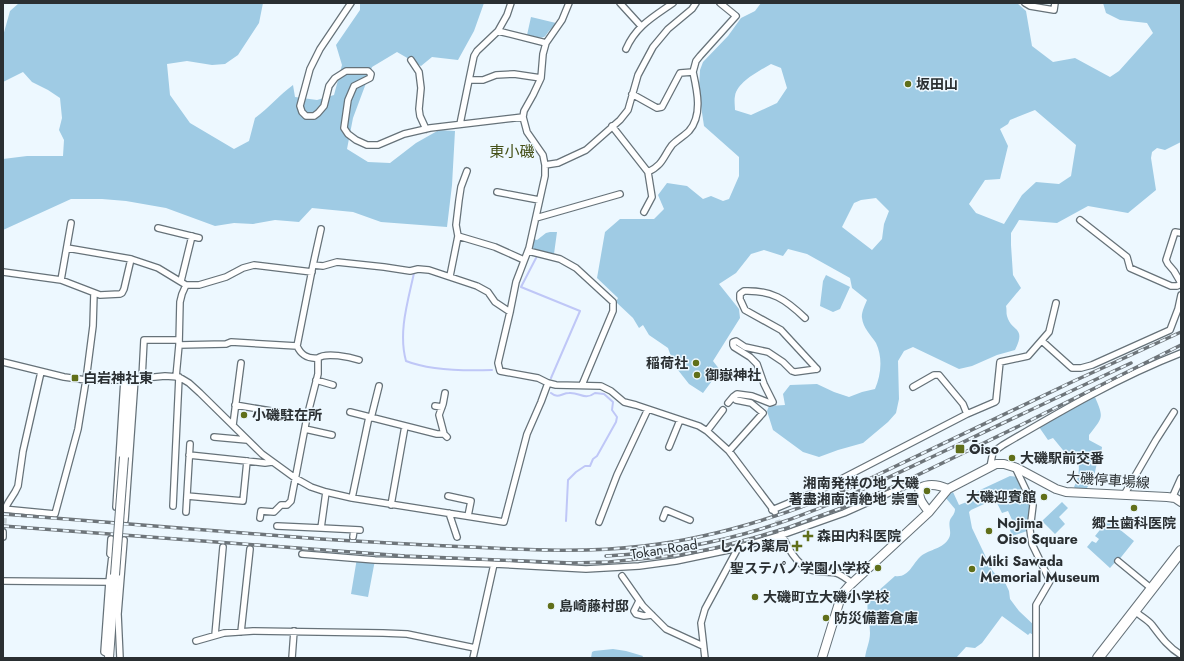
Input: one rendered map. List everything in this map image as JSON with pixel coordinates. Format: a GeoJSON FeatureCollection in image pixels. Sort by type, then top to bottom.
{"type":"FeatureCollection","features":[{"type":"Feature","properties":{"kind":"highway"},"geometry":{"type":"LineString","coordinates":[[1098,658],[1181,551]]}},
{"type":"Feature","properties":{"kind":"street"},"geometry":{"type":"LineString","coordinates":[[352,3],[320,49],[310,70],[300,106],[302,112],[306,116],[314,116],[324,106],[329,86],[335,78],[346,71],[368,71],[371,74],[370,78],[354,86],[348,100],[344,128],[348,134],[356,140],[367,145],[378,145],[404,134],[426,129],[524,118]]}},
{"type":"Feature","properties":{"kind":"street"},"geometry":{"type":"LineString","coordinates":[[460,124],[474,56],[477,51],[498,31],[507,15],[511,3]]}},
{"type":"Feature","properties":{"kind":"street"},"geometry":{"type":"LineString","coordinates":[[567,3],[562,20],[546,43],[543,54],[541,78],[524,111],[524,118],[528,132],[543,156],[545,165],[544,182],[528,250],[516,282],[497,372],[538,378],[556,385],[601,386],[611,391],[624,402],[699,426],[707,431],[729,451],[773,511],[820,490],[967,414],[996,401],[1000,362],[1027,357],[1049,332],[1056,303]]}},
{"type":"Feature","properties":{"kind":"street"},"geometry":{"type":"LineString","coordinates":[[620,3],[641,26]]}},
{"type":"Feature","properties":{"kind":"street"},"geometry":{"type":"LineString","coordinates":[[626,49],[633,35],[641,26],[673,3]]}},
{"type":"Feature","properties":{"kind":"street"},"geometry":{"type":"LineString","coordinates":[[545,165],[558,163],[586,150],[628,110],[638,75],[652,47],[692,9],[696,3]]}},
{"type":"Feature","properties":{"kind":"street"},"geometry":{"type":"LineString","coordinates":[[648,172],[658,167],[672,145],[689,130],[697,115],[698,100],[693,72],[696,62],[736,16],[720,3]]}},
{"type":"Feature","properties":{"kind":"street"},"geometry":{"type":"LineString","coordinates":[[1025,3],[1030,6],[1054,10],[1055,3]]}},
{"type":"Feature","properties":{"kind":"street"},"geometry":{"type":"LineString","coordinates":[[498,31],[546,43]]}},
{"type":"Feature","properties":{"kind":"street"},"geometry":{"type":"LineString","coordinates":[[411,60],[420,72],[421,88],[419,109],[420,116],[426,129]]}},
{"type":"Feature","properties":{"kind":"street"},"geometry":{"type":"LineString","coordinates":[[632,94],[657,108],[661,108],[681,72],[693,72]]}},
{"type":"Feature","properties":{"kind":"street"},"geometry":{"type":"LineString","coordinates":[[469,80],[483,80],[496,75],[514,74],[541,78]]}},
{"type":"Feature","properties":{"kind":"street"},"geometry":{"type":"LineString","coordinates":[[612,126],[648,172],[652,197],[644,212]]}},
{"type":"Feature","properties":{"kind":"street"},"geometry":{"type":"LineString","coordinates":[[450,276],[458,236],[456,225],[458,205],[461,187],[467,171]]}},
{"type":"Feature","properties":{"kind":"street"},"geometry":{"type":"LineString","coordinates":[[497,192],[539,200]]}},
{"type":"Feature","properties":{"kind":"street"},"geometry":{"type":"LineString","coordinates":[[536,218],[620,194]]}},
{"type":"Feature","properties":{"kind":"street"},"geometry":{"type":"LineString","coordinates":[[1080,220],[1127,257],[1130,268],[1171,286],[1181,284],[1174,270],[1166,260],[1175,232],[1181,233]]}},
{"type":"Feature","properties":{"kind":"street"},"geometry":{"type":"LineString","coordinates":[[61,280],[70,223]]}},
{"type":"Feature","properties":{"kind":"street"},"geometry":{"type":"LineString","coordinates":[[158,228],[199,238]]}},
{"type":"Feature","properties":{"kind":"street"},"geometry":{"type":"LineString","coordinates":[[321,229],[297,346],[302,355],[314,358],[324,355],[331,355],[359,360]]}},
{"type":"Feature","properties":{"kind":"street"},"geometry":{"type":"LineString","coordinates":[[181,281],[192,236]]}},
{"type":"Feature","properties":{"kind":"street"},"geometry":{"type":"LineString","coordinates":[[458,236],[495,246],[524,260]]}},
{"type":"Feature","properties":{"kind":"street"},"geometry":{"type":"LineString","coordinates":[[67,248],[131,259],[158,268],[186,285],[199,285],[226,277],[243,268],[254,265],[312,272]]}},
{"type":"Feature","properties":{"kind":"street"},"geometry":{"type":"LineString","coordinates":[[528,250],[560,259],[576,268],[613,302],[613,311],[582,385]]}},
{"type":"Feature","properties":{"kind":"street"},"geometry":{"type":"LineString","coordinates":[[3,272],[61,280],[100,295],[122,294],[131,259]]}},
{"type":"Feature","properties":{"kind":"street"},"geometry":{"type":"LineString","coordinates":[[313,265],[323,266],[337,262],[410,271],[424,269],[450,276],[477,286],[488,292],[495,302],[510,312]]}},
{"type":"Feature","properties":{"kind":"street"},"geometry":{"type":"LineString","coordinates":[[173,506],[180,302],[186,285]]}},
{"type":"Feature","properties":{"kind":"street"},"geometry":{"type":"LineString","coordinates":[[728,403],[737,394],[752,396],[770,403],[773,402],[756,364],[750,357],[734,347],[733,342],[745,347],[768,352],[795,372],[817,369],[780,330],[745,310],[740,298],[742,292],[760,291],[773,295],[793,306],[805,318]]}},
{"type":"Feature","properties":{"kind":"street"},"geometry":{"type":"LineString","coordinates":[[41,372],[23,451],[18,486],[4,509],[55,514],[78,429],[93,326],[94,293]]}},
{"type":"Feature","properties":{"kind":"street"},"geometry":{"type":"LineString","coordinates":[[1042,341],[1072,368],[1081,368],[1170,330],[1178,309],[1181,295]]}},
{"type":"Feature","properties":{"kind":"street"},"geometry":{"type":"LineString","coordinates":[[142,378],[144,340],[179,343],[226,344],[231,342],[297,346]]}},
{"type":"Feature","properties":{"kind":"street"},"geometry":{"type":"LineString","coordinates":[[822,658],[842,594],[929,512],[948,489],[990,467],[993,452],[1003,445],[1070,406],[1160,361],[1181,353]]}},
{"type":"Feature","properties":{"kind":"street"},"geometry":{"type":"LineString","coordinates":[[260,518],[261,510],[274,512],[281,505],[287,505],[291,501],[307,416],[316,380],[318,358]]}},
{"type":"Feature","properties":{"kind":"street"},"geometry":{"type":"LineString","coordinates":[[3,362],[41,372],[86,380],[130,380],[165,376],[177,377],[189,383],[247,440],[272,462],[311,487],[352,498],[468,516],[505,524],[527,434],[542,402],[548,383]]}},
{"type":"Feature","properties":{"kind":"street"},"geometry":{"type":"LineString","coordinates":[[233,425],[241,363]]}},
{"type":"Feature","properties":{"kind":"street"},"geometry":{"type":"LineString","coordinates":[[913,387],[934,375],[939,375],[963,404],[967,414]]}},
{"type":"Feature","properties":{"kind":"street"},"geometry":{"type":"LineString","coordinates":[[110,657],[130,380]]}},
{"type":"Feature","properties":{"kind":"street"},"geometry":{"type":"LineString","coordinates":[[116,507],[130,380]]}},
{"type":"Feature","properties":{"kind":"street"},"geometry":{"type":"LineString","coordinates":[[125,520],[130,380]]}},
{"type":"Feature","properties":{"kind":"street"},"geometry":{"type":"LineString","coordinates":[[316,380],[333,385]]}},
{"type":"Feature","properties":{"kind":"street"},"geometry":{"type":"LineString","coordinates":[[352,498],[370,418],[380,389]]}},
{"type":"Feature","properties":{"kind":"street"},"geometry":{"type":"LineString","coordinates":[[350,412],[445,436],[439,415],[445,392]]}},
{"type":"Feature","properties":{"kind":"street"},"geometry":{"type":"LineString","coordinates":[[729,451],[763,413],[751,403],[736,400],[733,397]]}},
{"type":"Feature","properties":{"kind":"street"},"geometry":{"type":"LineString","coordinates":[[235,405],[307,416]]}},
{"type":"Feature","properties":{"kind":"street"},"geometry":{"type":"LineString","coordinates":[[435,406],[442,407]]}},
{"type":"Feature","properties":{"kind":"street"},"geometry":{"type":"LineString","coordinates":[[599,522],[617,475],[648,409]]}},
{"type":"Feature","properties":{"kind":"street"},"geometry":{"type":"LineString","coordinates":[[707,431],[723,410]]}},
{"type":"Feature","properties":{"kind":"street"},"geometry":{"type":"LineString","coordinates":[[1124,495],[1174,412]]}},
{"type":"Feature","properties":{"kind":"street"},"geometry":{"type":"LineString","coordinates":[[669,447],[680,420]]}},
{"type":"Feature","properties":{"kind":"street"},"geometry":{"type":"LineString","coordinates":[[391,505],[405,426]]}},
{"type":"Feature","properties":{"kind":"street"},"geometry":{"type":"LineString","coordinates":[[305,429],[332,435]]}},
{"type":"Feature","properties":{"kind":"street"},"geometry":{"type":"LineString","coordinates":[[214,437],[247,440]]}},
{"type":"Feature","properties":{"kind":"street"},"geometry":{"type":"LineString","coordinates":[[186,512],[190,444]]}},
{"type":"Feature","properties":{"kind":"street"},"geometry":{"type":"LineString","coordinates":[[189,455],[265,463],[272,462]]}},
{"type":"Feature","properties":{"kind":"street"},"geometry":{"type":"LineString","coordinates":[[187,496],[244,501],[247,461]]}},
{"type":"Feature","properties":{"kind":"street","name":"大磯停車場線"},"geometry":{"type":"LineString","coordinates":[[990,467],[996,464],[1004,464],[1015,467],[1059,490],[1172,498],[1181,502]]}},
{"type":"Feature","properties":{"kind":"street"},"geometry":{"type":"LineString","coordinates":[[1015,467],[1033,505],[1030,530],[1032,544],[1050,581],[1036,605],[1036,658]]}},
{"type":"Feature","properties":{"kind":"street"},"geometry":{"type":"LineString","coordinates":[[1172,498],[1181,478]]}},
{"type":"Feature","properties":{"kind":"street","name":"Tokan Road"},"geometry":{"type":"LineString","coordinates":[[302,554],[375,560],[586,569],[612,568],[676,561],[738,548],[839,515],[907,484],[920,488]]}},
{"type":"Feature","properties":{"kind":"street"},"geometry":{"type":"LineString","coordinates":[[929,512],[918,494],[920,488],[935,485],[948,489]]}},
{"type":"Feature","properties":{"kind":"street"},"geometry":{"type":"LineString","coordinates":[[321,528],[326,492]]}},
{"type":"Feature","properties":{"kind":"street"},"geometry":{"type":"LineString","coordinates":[[117,496],[126,500]]}},
{"type":"Feature","properties":{"kind":"street"},"geometry":{"type":"LineString","coordinates":[[448,496],[471,501],[468,516]]}},
{"type":"Feature","properties":{"kind":"street"},"geometry":{"type":"LineString","coordinates":[[663,518],[666,510],[690,520]]}},
{"type":"Feature","properties":{"kind":"street"},"geometry":{"type":"LineString","coordinates":[[449,513],[457,537]]}},
{"type":"Feature","properties":{"kind":"street"},"geometry":{"type":"LineString","coordinates":[[277,526],[360,530]]}},
{"type":"Feature","properties":{"kind":"street"},"geometry":{"type":"LineString","coordinates":[[353,537],[354,530]]}},
{"type":"Feature","properties":{"kind":"street"},"geometry":{"type":"LineString","coordinates":[[3,537],[4,532]]}},
{"type":"Feature","properties":{"kind":"street"},"geometry":{"type":"LineString","coordinates":[[782,533],[793,555],[804,567],[819,572],[837,573],[852,583]]}},
{"type":"Feature","properties":{"kind":"street"},"geometry":{"type":"LineString","coordinates":[[110,657],[104,652],[112,556],[110,554],[111,539]]}},
{"type":"Feature","properties":{"kind":"street"},"geometry":{"type":"LineString","coordinates":[[120,658],[118,614],[124,540]]}},
{"type":"Feature","properties":{"kind":"street"},"geometry":{"type":"LineString","coordinates":[[215,635],[223,547]]}},
{"type":"Feature","properties":{"kind":"street"},"geometry":{"type":"LineString","coordinates":[[705,658],[701,623],[705,609],[738,548]]}},
{"type":"Feature","properties":{"kind":"street"},"geometry":{"type":"LineString","coordinates":[[241,632],[250,549]]}},
{"type":"Feature","properties":{"kind":"street"},"geometry":{"type":"LineString","coordinates":[[1118,561],[1152,589]]}},
{"type":"Feature","properties":{"kind":"street"},"geometry":{"type":"LineString","coordinates":[[473,658],[494,564]]}},
{"type":"Feature","properties":{"kind":"street"},"geometry":{"type":"LineString","coordinates":[[622,576],[639,601],[666,629],[703,646]]}},
{"type":"Feature","properties":{"kind":"street"},"geometry":{"type":"LineString","coordinates":[[3,581],[109,582]]}},
{"type":"Feature","properties":{"kind":"street"},"geometry":{"type":"LineString","coordinates":[[639,601],[634,608],[636,614],[644,616],[652,615]]}},
{"type":"Feature","properties":{"kind":"street"},"geometry":{"type":"LineString","coordinates":[[1135,611],[1152,625],[1159,636],[1172,649],[1181,655]]}},
{"type":"Feature","properties":{"kind":"street"},"geometry":{"type":"LineString","coordinates":[[196,641],[215,635],[241,632],[294,631],[407,634],[475,648]]}},
{"type":"Feature","properties":{"kind":"street"},"geometry":{"type":"LineString","coordinates":[[292,658],[294,631]]}},
{"type":"Feature","properties":{"kind":"shaded area"},"geometry":{"type":"Polygon","coordinates":[[[19,3],[263,3],[259,23],[238,55],[225,64],[212,65],[187,61],[167,64],[170,95],[190,123],[234,149],[249,141],[255,118],[293,85],[295,97],[317,100],[334,95],[342,65],[336,45],[360,10],[360,3],[484,3],[474,31],[458,60],[432,57],[421,66],[397,52],[372,67],[353,118],[347,149],[368,162],[390,163],[416,143],[439,130],[455,131],[452,185],[447,227],[381,222],[353,212],[312,208],[299,222],[275,220],[253,224],[234,223],[215,226],[166,208],[126,201],[71,199],[3,230],[3,159],[27,156],[63,156],[64,140],[59,130],[62,118],[60,98],[32,82],[23,72],[3,82],[3,36],[10,11],[19,3]]]}},
{"type":"Feature","properties":{"kind":"shaded area"},"geometry":{"type":"Polygon","coordinates":[[[761,3],[1017,3],[1026,11],[1032,46],[1053,62],[1075,58],[1110,77],[1119,71],[1153,33],[1147,23],[1120,20],[1106,13],[1103,3],[1180,3],[1181,142],[1165,150],[1157,148],[1152,152],[1151,158],[1156,190],[1128,213],[1088,206],[1057,223],[1019,220],[1011,233],[1011,245],[1013,275],[1021,288],[1006,306],[1009,321],[1019,333],[1015,350],[997,355],[972,366],[959,369],[913,347],[904,351],[898,361],[899,399],[896,413],[888,422],[863,443],[819,457],[803,452],[773,430],[767,411],[769,406],[785,405],[783,394],[790,385],[817,384],[849,397],[875,389],[880,372],[880,355],[876,343],[866,328],[862,318],[863,309],[867,300],[852,288],[850,278],[807,254],[788,249],[783,256],[764,250],[751,254],[736,273],[719,284],[739,309],[740,318],[713,361],[720,370],[703,393],[689,384],[674,365],[668,348],[649,335],[643,325],[639,328],[633,318],[616,302],[618,298],[597,278],[605,232],[620,219],[654,219],[664,209],[658,195],[667,183],[687,186],[703,199],[711,196],[723,201],[729,199],[739,176],[739,157],[704,126],[699,87],[700,70],[703,62],[728,36],[741,18],[755,11],[761,3]],[[771,64],[749,77],[740,86],[735,96],[735,110],[751,115],[777,103],[787,88],[781,68],[771,64]],[[1035,110],[1010,120],[1008,124],[1000,129],[1008,146],[1000,179],[985,180],[969,204],[976,213],[1004,224],[1022,195],[1036,182],[1059,184],[1071,176],[1076,145],[1035,110]],[[876,198],[861,200],[854,203],[842,227],[872,250],[882,239],[884,224],[889,211],[876,198]]]}},
{"type":"Feature","properties":{"kind":"shaded area"},"geometry":{"type":"Polygon","coordinates":[[[531,17],[556,23],[556,25],[543,37],[540,38],[527,35],[531,17]]]}},
{"type":"Feature","properties":{"kind":"shaded area"},"geometry":{"type":"Polygon","coordinates":[[[557,232],[554,254],[529,248],[531,238],[537,240],[546,233],[557,232]]]}},
{"type":"Feature","properties":{"kind":"shaded area"},"geometry":{"type":"Polygon","coordinates":[[[826,275],[850,287],[840,309],[833,312],[820,306],[823,281],[826,275]]]}},
{"type":"Feature","properties":{"kind":"shaded area"},"geometry":{"type":"Polygon","coordinates":[[[1095,397],[1100,409],[1101,417],[1089,435],[1089,440],[1102,447],[1101,454],[1097,463],[1093,481],[1091,480],[1086,490],[1076,489],[1074,487],[1078,478],[1079,468],[1075,454],[1071,451],[1067,455],[1053,438],[1048,440],[1039,427],[1086,400],[1095,397]]]}},
{"type":"Feature","properties":{"kind":"shaded area"},"geometry":{"type":"Polygon","coordinates":[[[1010,476],[1019,477],[1033,505],[1030,530],[1012,536],[1010,530],[1011,526],[1014,524],[1008,511],[1002,513],[995,499],[969,512],[972,528],[992,570],[997,576],[1002,576],[1009,591],[1010,599],[1019,611],[1037,628],[1037,637],[1030,633],[1028,635],[1002,616],[982,643],[975,648],[966,647],[956,658],[865,658],[870,633],[867,609],[868,600],[895,576],[904,575],[907,573],[921,556],[940,547],[949,538],[949,524],[955,509],[945,497],[953,492],[959,505],[974,499],[977,492],[980,490],[1010,476]]]}},
{"type":"Feature","properties":{"kind":"shaded area"},"geometry":{"type":"Polygon","coordinates":[[[1062,502],[1068,508],[1059,517],[1065,524],[1055,534],[1042,521],[1062,502]]]}},
{"type":"Feature","properties":{"kind":"shaded area"},"geometry":{"type":"Polygon","coordinates":[[[1108,520],[1134,541],[1118,561],[1117,560],[1110,568],[1087,547],[1092,541],[1096,543],[1099,539],[1095,536],[1108,520]]]}},
{"type":"Feature","properties":{"kind":"shaded area"},"geometry":{"type":"Polygon","coordinates":[[[357,558],[375,560],[368,597],[351,594],[357,558]]]}},
{"type":"Feature","properties":{"kind":"shaded area"},"geometry":{"type":"Polygon","coordinates":[[[613,649],[643,656],[642,658],[591,658],[592,652],[594,651],[613,649]]]}},
{"type":"Feature","properties":{"kind":"waterway"},"geometry":{"type":"LineString","coordinates":[[536,258],[521,287],[580,311],[551,378]]}},
{"type":"Feature","properties":{"kind":"waterway"},"geometry":{"type":"LineString","coordinates":[[414,273],[403,328],[406,361],[437,369],[492,370]]}},
{"type":"Feature","properties":{"kind":"waterway"},"geometry":{"type":"LineString","coordinates":[[551,393],[556,396],[567,393],[585,396],[595,393],[604,394],[613,402],[612,410],[617,417],[616,422],[590,466],[585,466],[568,480],[566,521]]}},
{"type":"Feature","properties":{"kind":"tunnel"},"geometry":{"type":"LineString","coordinates":[[3,532],[5,509]]}},
{"type":"Feature","properties":{"kind":"tunnel"},"geometry":{"type":"LineString","coordinates":[[775,512],[781,532]]}},
{"type":"Feature","properties":{"kind":"railway"},"geometry":{"type":"LineString","coordinates":[[3,514],[321,539],[514,549],[600,550],[643,546],[696,538],[774,517],[850,488],[1074,381],[1181,332]]}},
{"type":"Feature","properties":{"kind":"railway"},"geometry":{"type":"LineString","coordinates":[[3,526],[405,556],[572,563],[609,562],[680,555],[715,548],[787,528],[855,503],[897,485],[1019,426],[1181,345]]}},
{"type":"Feature","properties":{"kind":"railway"},"geometry":{"type":"LineString","coordinates":[[606,556],[660,551],[714,541],[768,527],[794,518],[869,486],[1131,363]]}},
{"type":"Feature","properties":{"kind":"place","name":"坂田山"},"geometry":{"type":"Point","coordinates":[908,84]}},
{"type":"Feature","properties":{"kind":"place","name":"稲荷社"},"geometry":{"type":"Point","coordinates":[696,363]}},
{"type":"Feature","properties":{"kind":"place","name":"御嶽神社"},"geometry":{"type":"Point","coordinates":[697,375]}},
{"type":"Feature","properties":{"kind":"place","name":"白岩神社東"},"geometry":{"type":"Point","coordinates":[75,378]}},
{"type":"Feature","properties":{"kind":"place","name":"小磯駐在所"},"geometry":{"type":"Point","coordinates":[244,415]}},
{"type":"Feature","properties":{"kind":"place","name":"Ōiso"},"geometry":{"type":"Point","coordinates":[960,449]}},
{"type":"Feature","properties":{"kind":"place","name":"大磯駅前交番"},"geometry":{"type":"Point","coordinates":[1012,458]}},
{"type":"Feature","properties":{"kind":"place","name":"湘南発祥の地 大磯 著盡湘南清絶地 崇雪"},"geometry":{"type":"Point","coordinates":[927,491]}},
{"type":"Feature","properties":{"kind":"place","name":"大磯迎賓館"},"geometry":{"type":"Point","coordinates":[1044,497]}},
{"type":"Feature","properties":{"kind":"place","name":"郷圡歯科医院"},"geometry":{"type":"Point","coordinates":[1134,508]}},
{"type":"Feature","properties":{"kind":"place","name":"Nojima Oiso Square"},"geometry":{"type":"Point","coordinates":[989,531]}},
{"type":"Feature","properties":{"kind":"place","name":"森田内科医院"},"geometry":{"type":"Point","coordinates":[808,536]}},
{"type":"Feature","properties":{"kind":"place","name":"しんわ薬局"},"geometry":{"type":"Point","coordinates":[797,546]}},
{"type":"Feature","properties":{"kind":"place","name":"聖ステパノ学園小学校"},"geometry":{"type":"Point","coordinates":[878,568]}},
{"type":"Feature","properties":{"kind":"place","name":"Miki Sawada Memorial Museum"},"geometry":{"type":"Point","coordinates":[972,569]}},
{"type":"Feature","properties":{"kind":"place","name":"大磯町立大磯小学校"},"geometry":{"type":"Point","coordinates":[755,597]}},
{"type":"Feature","properties":{"kind":"place","name":"島崎藤村邸"},"geometry":{"type":"Point","coordinates":[551,606]}},
{"type":"Feature","properties":{"kind":"place","name":"防災備蓄倉庫"},"geometry":{"type":"Point","coordinates":[826,618]}},
{"type":"Feature","properties":{"kind":"district","name":"東小磯"},"geometry":{"type":"Point","coordinates":[512,152]}}]}
